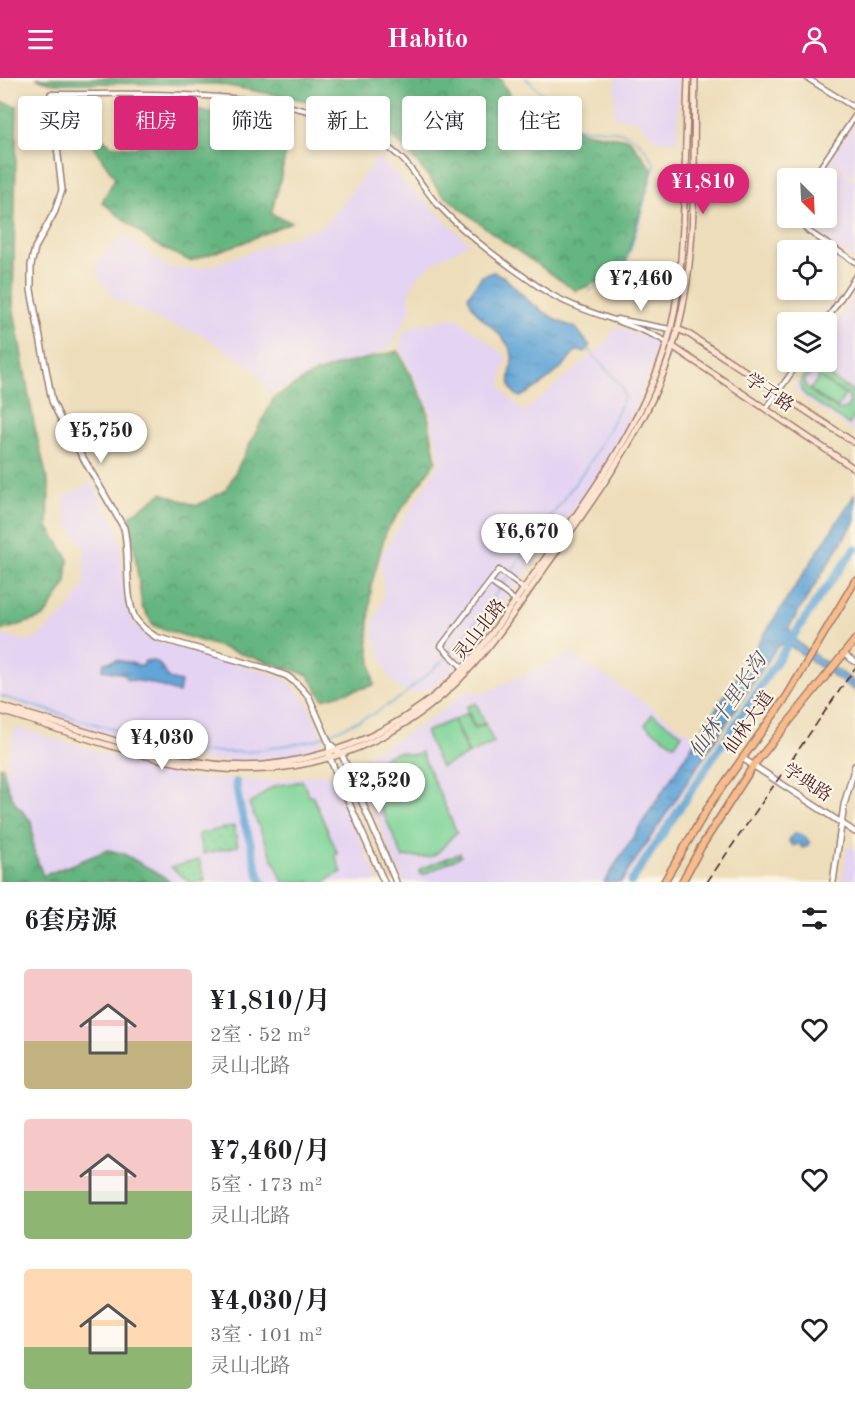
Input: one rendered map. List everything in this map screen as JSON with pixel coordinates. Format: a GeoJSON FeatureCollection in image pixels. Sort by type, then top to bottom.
{"type":"FeatureCollection","features":[{"type":"Feature","properties":{"kind":"main road","name":"灵山北路"},"geometry":{"type":"LineString","coordinates":[[340,752],[370,743],[406,723],[449,690],[475,664],[619,452],[647,397],[670,328],[682,254],[688,78]]}},
{"type":"Feature","properties":{"kind":"main road","name":"灵山北路"},"geometry":{"type":"LineString","coordinates":[[526,590],[606,482],[652,397],[673,347],[691,254],[695,78]]}},
{"type":"Feature","properties":{"kind":"main road","name":"学子路"},"geometry":{"type":"LineString","coordinates":[[670,328],[687,333],[855,443]]}},
{"type":"Feature","properties":{"kind":"main road","name":"学子路"},"geometry":{"type":"LineString","coordinates":[[667,342],[855,469]]}},
{"type":"Feature","properties":{"kind":"main road","name":"仙林大道"},"geometry":{"type":"LineString","coordinates":[[664,882],[712,801],[787,696],[855,581]]}},
{"type":"Feature","properties":{"kind":"main road","name":"灵山北路"},"geometry":{"type":"LineString","coordinates":[[0,711],[145,756],[193,766],[227,770],[295,766],[340,752],[402,720],[446,686],[464,668],[518,602]]}},
{"type":"Feature","properties":{"kind":"main road","name":"仙林大道"},"geometry":{"type":"LineString","coordinates":[[682,882],[727,805],[753,766],[855,640]]}},
{"type":"Feature","properties":{"kind":"main road","name":"灵山北路"},"geometry":{"type":"LineString","coordinates":[[0,706],[138,748],[194,762],[263,765],[330,756]]}},
{"type":"Feature","properties":{"kind":"main road"},"geometry":{"type":"LineString","coordinates":[[712,801],[720,800],[727,805]]}},
{"type":"Feature","properties":{"kind":"street"},"geometry":{"type":"LineString","coordinates":[[807,78],[855,108]]}},
{"type":"Feature","properties":{"kind":"street"},"geometry":{"type":"LineString","coordinates":[[384,882],[330,756],[329,743],[309,697],[296,683],[287,676],[156,637],[147,632],[135,616],[131,602],[124,528],[52,401],[31,290],[31,264],[35,248],[55,211],[62,190],[51,94],[184,95],[230,99],[280,105],[361,130],[401,158],[452,220],[517,272],[569,304],[608,317],[667,342]]}},
{"type":"Feature","properties":{"kind":"street"},"geometry":{"type":"LineString","coordinates":[[820,168],[855,116]]}},
{"type":"Feature","properties":{"kind":"street"},"geometry":{"type":"LineString","coordinates":[[806,228],[855,262]]}},
{"type":"Feature","properties":{"kind":"street"},"geometry":{"type":"LineString","coordinates":[[832,312],[855,277]]}},
{"type":"Feature","properties":{"kind":"street"},"geometry":{"type":"LineString","coordinates":[[608,317],[670,328]]}},
{"type":"Feature","properties":{"kind":"street"},"geometry":{"type":"LineString","coordinates":[[766,409],[792,372]]}},
{"type":"Feature","properties":{"kind":"street"},"geometry":{"type":"LineString","coordinates":[[464,668],[441,646],[499,570],[526,590]]}},
{"type":"Feature","properties":{"kind":"street"},"geometry":{"type":"LineString","coordinates":[[490,582],[518,602]]}},
{"type":"Feature","properties":{"kind":"street"},"geometry":{"type":"LineString","coordinates":[[844,655],[855,662]]}},
{"type":"Feature","properties":{"kind":"street"},"geometry":{"type":"LineString","coordinates":[[329,743],[340,752],[396,882]]}},
{"type":"Feature","properties":{"kind":"street","name":"学典路"},"geometry":{"type":"LineString","coordinates":[[742,758],[855,832]]}},
{"type":"Feature","properties":{"kind":"street"},"geometry":{"type":"LineString","coordinates":[[833,882],[844,805],[855,766]]}},
{"type":"Feature","properties":{"kind":"shaded area"},"geometry":{"type":"Polygon","coordinates":[[[616,78],[679,78],[677,141],[658,141],[636,120],[614,117],[616,78]]]}},
{"type":"Feature","properties":{"kind":"shaded area"},"geometry":{"type":"Polygon","coordinates":[[[855,123],[855,177],[830,160],[855,123]]]}},
{"type":"Feature","properties":{"kind":"shaded area"},"geometry":{"type":"Polygon","coordinates":[[[378,157],[469,243],[420,273],[410,289],[411,309],[393,343],[383,352],[314,372],[270,395],[254,369],[203,335],[168,324],[116,299],[97,275],[98,259],[125,234],[140,248],[169,268],[202,269],[322,226],[330,220],[378,157]]]}},
{"type":"Feature","properties":{"kind":"shaded area"},"geometry":{"type":"Polygon","coordinates":[[[830,162],[855,181],[855,260],[837,248],[837,240],[826,240],[808,228],[837,228],[837,168],[823,168],[830,162]]]}},
{"type":"Feature","properties":{"kind":"shaded area"},"geometry":{"type":"Polygon","coordinates":[[[855,293],[855,433],[794,389],[804,372],[837,372],[837,321],[855,293]]]}},
{"type":"Feature","properties":{"kind":"shaded area"},"geometry":{"type":"Polygon","coordinates":[[[457,318],[507,357],[501,387],[524,412],[605,344],[615,327],[657,340],[659,343],[641,395],[627,425],[589,488],[474,644],[452,670],[430,689],[414,693],[400,689],[389,677],[373,635],[374,622],[384,598],[381,556],[440,462],[430,410],[400,349],[402,336],[412,326],[457,318]]]}},
{"type":"Feature","properties":{"kind":"shaded area"},"geometry":{"type":"Polygon","coordinates":[[[91,482],[119,530],[126,607],[135,625],[150,639],[288,681],[305,698],[318,728],[322,740],[313,754],[256,760],[209,761],[105,734],[0,697],[0,635],[30,641],[39,636],[63,615],[84,584],[85,548],[68,525],[63,498],[91,482]]]}},
{"type":"Feature","properties":{"kind":"shaded area"},"geometry":{"type":"Polygon","coordinates":[[[571,653],[708,746],[709,751],[706,758],[625,882],[404,882],[354,768],[354,763],[447,708],[465,690],[484,693],[571,653]]]}},
{"type":"Feature","properties":{"kind":"shaded area"},"geometry":{"type":"Polygon","coordinates":[[[18,728],[186,777],[269,781],[327,775],[333,780],[379,882],[170,882],[116,852],[44,881],[34,866],[30,834],[32,821],[13,800],[7,788],[5,776],[14,731],[18,728]]]}},
{"type":"Feature","properties":{"kind":"shaded area"},"geometry":{"type":"Polygon","coordinates":[[[850,846],[855,850],[855,882],[842,882],[847,848],[850,846]]]}},
{"type":"Feature","properties":{"kind":"green space"},"geometry":{"type":"Polygon","coordinates":[[[36,78],[500,78],[510,96],[498,96],[498,150],[582,150],[582,132],[629,139],[652,169],[624,271],[576,291],[496,236],[442,194],[407,150],[486,150],[486,96],[402,96],[402,146],[390,136],[390,96],[306,96],[306,101],[294,98],[294,96],[281,96],[218,84],[52,83],[36,78]]]}},
{"type":"Feature","properties":{"kind":"green space"},"geometry":{"type":"Polygon","coordinates":[[[0,102],[17,106],[13,306],[34,424],[49,486],[48,527],[68,558],[66,584],[44,617],[0,631],[0,102]]]}},
{"type":"Feature","properties":{"kind":"green space"},"geometry":{"type":"Polygon","coordinates":[[[198,111],[210,112],[210,150],[286,150],[271,214],[291,222],[242,243],[190,261],[153,243],[102,202],[115,178],[96,150],[102,150],[102,138],[114,145],[114,150],[198,150],[198,111]]]}},
{"type":"Feature","properties":{"kind":"green space"},"geometry":{"type":"Polygon","coordinates":[[[398,351],[426,405],[436,461],[386,531],[371,586],[368,639],[374,685],[323,699],[308,675],[154,626],[142,607],[130,516],[162,493],[196,506],[226,490],[274,398],[311,375],[339,365],[398,351]]]}},
{"type":"Feature","properties":{"kind":"green space"},"geometry":{"type":"Polygon","coordinates":[[[805,372],[822,372],[855,393],[855,415],[849,425],[805,395],[800,383],[805,372]],[[815,374],[804,381],[819,398],[838,410],[847,408],[850,402],[848,396],[815,374]]]}},
{"type":"Feature","properties":{"kind":"green space"},"geometry":{"type":"Polygon","coordinates":[[[819,377],[845,395],[837,408],[810,390],[819,377]]]}},
{"type":"Feature","properties":{"kind":"green space"},"geometry":{"type":"Polygon","coordinates":[[[476,703],[485,723],[475,727],[466,707],[476,703]]]}},
{"type":"Feature","properties":{"kind":"green space"},"geometry":{"type":"Polygon","coordinates":[[[467,713],[474,729],[485,724],[494,743],[469,754],[454,720],[467,713]]]}},
{"type":"Feature","properties":{"kind":"green space"},"geometry":{"type":"Polygon","coordinates":[[[652,714],[682,734],[675,745],[645,725],[652,714]]]}},
{"type":"Feature","properties":{"kind":"green space"},"geometry":{"type":"Polygon","coordinates":[[[453,720],[468,755],[441,767],[425,732],[453,720]]]}},
{"type":"Feature","properties":{"kind":"green space"},"geometry":{"type":"Polygon","coordinates":[[[399,752],[413,755],[421,752],[457,833],[432,856],[403,858],[367,776],[373,773],[383,759],[399,752]]]}},
{"type":"Feature","properties":{"kind":"green space"},"geometry":{"type":"Polygon","coordinates":[[[0,766],[3,767],[7,785],[15,803],[32,822],[33,848],[43,876],[108,850],[122,853],[170,882],[0,882],[0,766]]]}},
{"type":"Feature","properties":{"kind":"green space"},"geometry":{"type":"Polygon","coordinates":[[[302,780],[309,796],[312,795],[338,854],[335,856],[342,872],[331,877],[327,882],[283,882],[249,804],[273,787],[302,780]]]}},
{"type":"Feature","properties":{"kind":"green space"},"geometry":{"type":"Polygon","coordinates":[[[234,826],[238,846],[203,854],[198,834],[234,826]]]}},
{"type":"Feature","properties":{"kind":"green space"},"geometry":{"type":"Polygon","coordinates":[[[460,853],[461,856],[423,875],[419,873],[420,869],[460,853]]]}},
{"type":"Feature","properties":{"kind":"green space"},"geometry":{"type":"Polygon","coordinates":[[[199,860],[205,882],[189,882],[171,867],[199,860]]]}},
{"type":"Feature","properties":{"kind":"water"},"geometry":{"type":"Polygon","coordinates":[[[493,272],[504,277],[531,303],[558,321],[576,328],[590,346],[585,352],[576,351],[551,377],[520,397],[511,387],[512,357],[507,343],[476,311],[468,296],[482,276],[493,272]]]}},
{"type":"Feature","properties":{"kind":"water"},"geometry":{"type":"Polygon","coordinates":[[[855,494],[855,521],[789,627],[792,637],[805,648],[855,682],[855,691],[787,644],[777,647],[621,882],[604,882],[855,494]]]}},
{"type":"Feature","properties":{"kind":"water"},"geometry":{"type":"Polygon","coordinates":[[[117,660],[143,666],[145,661],[154,661],[169,679],[181,682],[179,693],[151,683],[126,679],[125,674],[102,670],[104,663],[117,660]]]}},
{"type":"Feature","properties":{"kind":"water"},"geometry":{"type":"Polygon","coordinates":[[[794,834],[805,837],[809,842],[808,846],[803,848],[801,843],[793,846],[789,842],[794,834]]]}},
{"type":"Feature","properties":{"kind":"waterway"},"geometry":{"type":"LineString","coordinates":[[526,78],[577,128],[614,131],[632,137],[648,152],[655,165],[630,252],[620,270],[588,292]]}},
{"type":"Feature","properties":{"kind":"waterway"},"geometry":{"type":"LineString","coordinates":[[200,752],[248,752],[315,740],[373,714],[401,697],[445,659],[473,625],[591,461],[619,410],[624,397],[622,387],[588,349]]}},
{"type":"Feature","properties":{"kind":"waterway","name":"仙林十里长沟"},"geometry":{"type":"LineString","coordinates":[[631,882],[816,602],[855,549]]}},
{"type":"Feature","properties":{"kind":"waterway"},"geometry":{"type":"LineString","coordinates":[[0,696],[183,748]]}},
{"type":"Feature","properties":{"kind":"waterway"},"geometry":{"type":"LineString","coordinates":[[236,782],[238,797],[262,882]]}},
{"type":"Feature","properties":{"kind":"railway"},"geometry":{"type":"LineString","coordinates":[[707,882],[855,668]]}}]}
